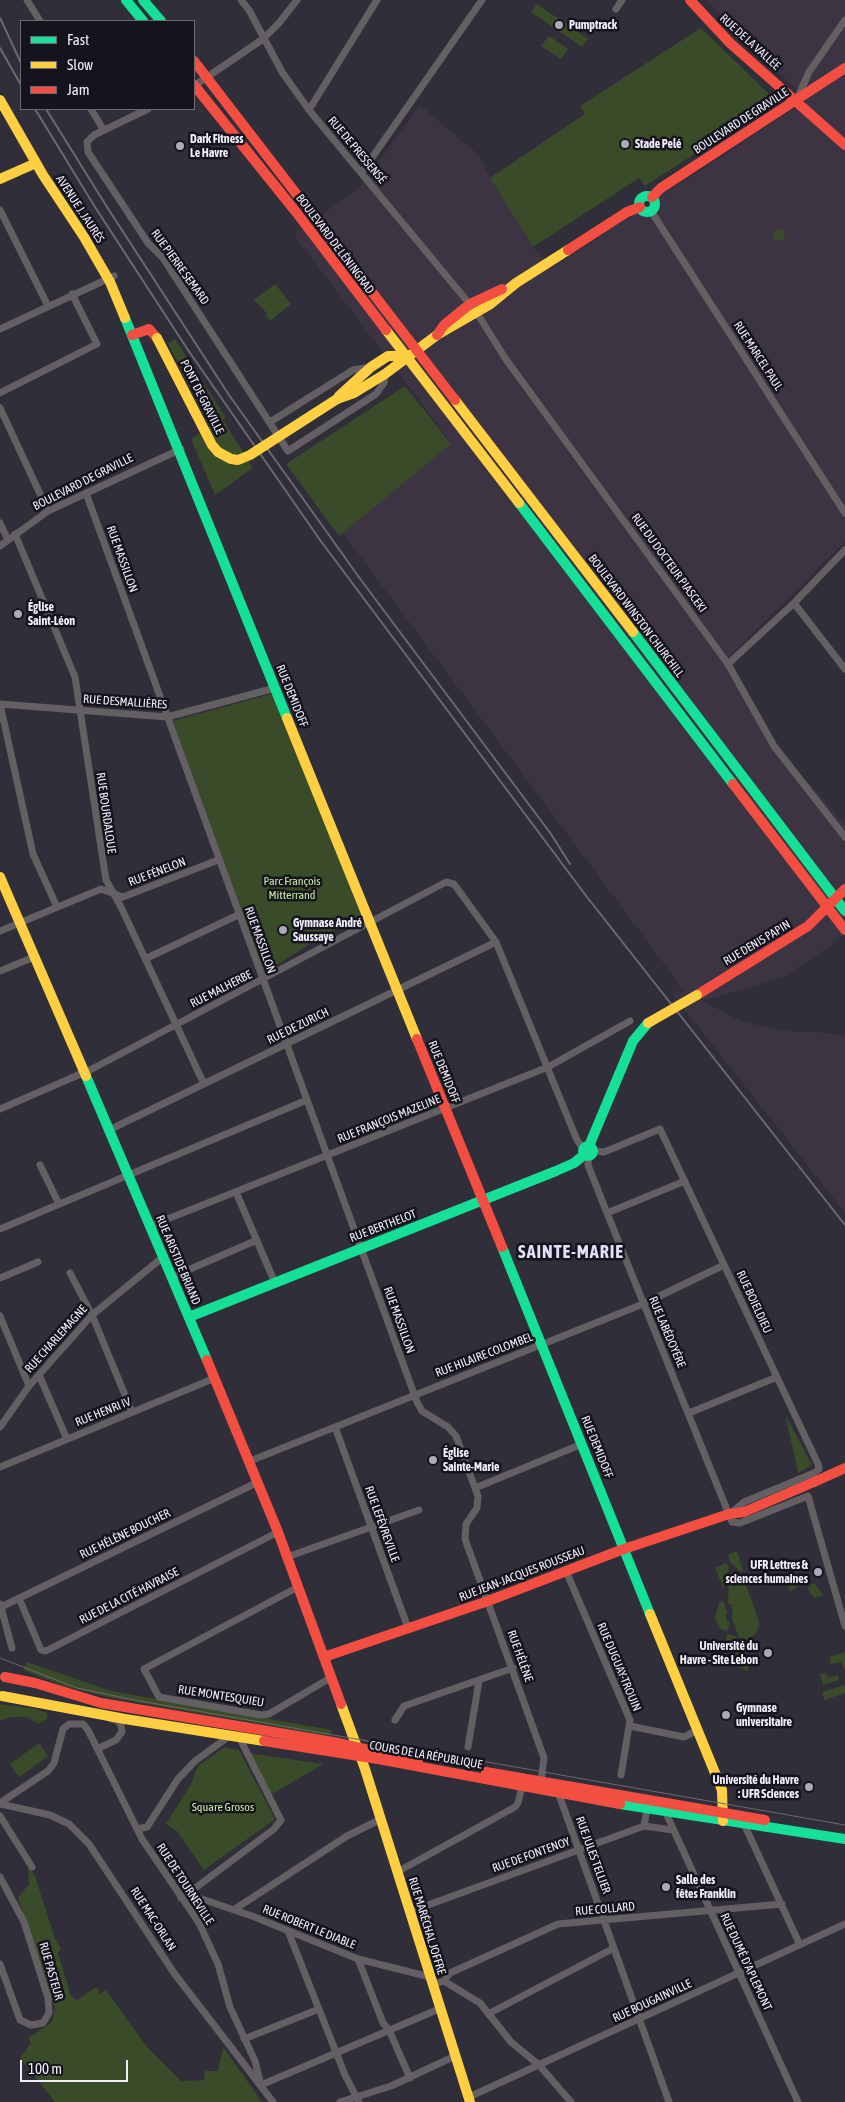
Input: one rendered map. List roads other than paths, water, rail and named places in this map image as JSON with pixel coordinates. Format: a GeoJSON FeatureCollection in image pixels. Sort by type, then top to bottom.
{"type":"FeatureCollection","features":[{"type":"Feature","properties":{"kind":"main road"},"geometry":{"type":"LineString","coordinates":[[126,0],[142,20]]}},
{"type":"Feature","properties":{"kind":"main road"},"geometry":{"type":"LineString","coordinates":[[144,0],[160,20]]}},
{"type":"Feature","properties":{"kind":"main road","name":"RUE DE LA VALLÉE"},"geometry":{"type":"LineString","coordinates":[[692,1],[730,43],[797,100],[845,145]]}},
{"type":"Feature","properties":{"kind":"main road","name":"BOULEVARD DE LÉNINGRAD"},"geometry":{"type":"LineString","coordinates":[[195,62],[416,349]]}},
{"type":"Feature","properties":{"kind":"main road","name":"BOULEVARD DE GRAVILLE"},"geometry":{"type":"LineString","coordinates":[[652,197],[660,188],[845,68]]}},
{"type":"Feature","properties":{"kind":"main road","name":"BOULEVARD DE LÉNINGRAD"},"geometry":{"type":"LineString","coordinates":[[195,86],[284,197],[455,419]]}},
{"type":"Feature","properties":{"kind":"main road","name":"AVENUE J. JAURÈS"},"geometry":{"type":"LineString","coordinates":[[0,100],[36,163],[111,277],[135,333]]}},
{"type":"Feature","properties":{"kind":"main road"},"geometry":{"type":"LineString","coordinates":[[0,179],[36,163]]}},
{"type":"Feature","properties":{"kind":"main road"},"geometry":{"type":"LineString","coordinates":[[647,195],[652,197],[656,204],[651,211],[646,212],[640,207],[642,197],[647,195]]}},
{"type":"Feature","properties":{"kind":"main road"},"geometry":{"type":"LineString","coordinates":[[406,356],[477,313],[516,283],[626,212],[640,207]]}},
{"type":"Feature","properties":{"kind":"main road"},"geometry":{"type":"LineString","coordinates":[[438,335],[444,325],[470,304],[516,283]]}},
{"type":"Feature","properties":{"kind":"main road","name":"PONT DE GRAVILLE"},"geometry":{"type":"LineString","coordinates":[[135,333],[149,329],[157,338],[212,444],[218,452],[231,459],[238,460],[250,455],[337,399],[371,367],[388,356],[406,356]]}},
{"type":"Feature","properties":{"kind":"main road","name":"RUE DEMIDOFF"},"geometry":{"type":"LineString","coordinates":[[135,333],[275,688],[722,1790],[724,1817]]}},
{"type":"Feature","properties":{"kind":"main road","name":"BOULEVARD WINSTON CHURCHILL"},"geometry":{"type":"LineString","coordinates":[[416,349],[845,911]]}},
{"type":"Feature","properties":{"kind":"main road","name":"PONT DE GRAVILLE"},"geometry":{"type":"LineString","coordinates":[[337,399],[354,393],[385,374],[406,356]]}},
{"type":"Feature","properties":{"kind":"main road","name":"BOULEVARD WINSTON CHURCHILL"},"geometry":{"type":"LineString","coordinates":[[455,419],[845,930]]}},
{"type":"Feature","properties":{"kind":"main road","name":"RUE ARISTIDE BRIAND"},"geometry":{"type":"LineString","coordinates":[[0,877],[250,1461],[332,1677]]}},
{"type":"Feature","properties":{"kind":"main road"},"geometry":{"type":"LineString","coordinates":[[827,907],[845,889]]}},
{"type":"Feature","properties":{"kind":"main road","name":"RUE DENIS PAPIN"},"geometry":{"type":"LineString","coordinates":[[588,1152],[633,1041],[648,1023],[808,926],[827,907]]}},
{"type":"Feature","properties":{"kind":"main road","name":"RUE BERTHELOT"},"geometry":{"type":"LineString","coordinates":[[189,1317],[483,1201],[574,1163],[588,1152]]}},
{"type":"Feature","properties":{"kind":"main road"},"geometry":{"type":"LineString","coordinates":[[729,1514],[744,1512],[845,1468]]}},
{"type":"Feature","properties":{"kind":"main road","name":"RUE JEAN-JACQUES ROUSSEAU"},"geometry":{"type":"LineString","coordinates":[[324,1657],[488,1601],[624,1549],[729,1514]]}},
{"type":"Feature","properties":{"kind":"main road","name":"RUE MARÉCHAL JOFFRE"},"geometry":{"type":"LineString","coordinates":[[332,1677],[381,1819],[439,2009],[470,2100]]}},
{"type":"Feature","properties":{"kind":"main road","name":"COURS DE LA RÉPUBLIQUE"},"geometry":{"type":"LineString","coordinates":[[5,1678],[35,1683],[102,1703],[359,1752]]}},
{"type":"Feature","properties":{"kind":"main road","name":"COURS DE LA RÉPUBLIQUE"},"geometry":{"type":"LineString","coordinates":[[2,1696],[234,1737],[420,1761],[523,1783],[559,1794],[588,1797],[646,1809],[664,1808]]}},
{"type":"Feature","properties":{"kind":"main road","name":"COURS DE LA RÉPUBLIQUE"},"geometry":{"type":"LineString","coordinates":[[523,1783],[541,1782],[556,1784],[664,1808],[845,1834]]}},
{"type":"Feature","properties":{"kind":"main road","name":"COURS DE LA RÉPUBLIQUE"},"geometry":{"type":"LineString","coordinates":[[724,1817],[744,1824],[758,1824],[845,1839]]}},
{"type":"Feature","properties":{"kind":"street"},"geometry":{"type":"LineString","coordinates":[[27,0],[39,20]]}},
{"type":"Feature","properties":{"kind":"street","name":"RUE DE PRESSENSÉ"},"geometry":{"type":"LineString","coordinates":[[241,0],[249,10],[282,72],[309,110],[470,304]]}},
{"type":"Feature","properties":{"kind":"street"},"geometry":{"type":"LineString","coordinates":[[195,84],[263,39],[279,24],[297,0]]}},
{"type":"Feature","properties":{"kind":"street"},"geometry":{"type":"LineString","coordinates":[[309,110],[378,0]]}},
{"type":"Feature","properties":{"kind":"street"},"geometry":{"type":"LineString","coordinates":[[362,172],[482,0]]}},
{"type":"Feature","properties":{"kind":"street"},"geometry":{"type":"LineString","coordinates":[[616,9],[622,0]]}},
{"type":"Feature","properties":{"kind":"street"},"geometry":{"type":"LineString","coordinates":[[797,100],[809,72],[845,20]]}},
{"type":"Feature","properties":{"kind":"street"},"geometry":{"type":"LineString","coordinates":[[92,110],[104,129]]}},
{"type":"Feature","properties":{"kind":"street","name":"RUE PIERRE SEMARD"},"geometry":{"type":"LineString","coordinates":[[146,110],[104,129],[87,142],[88,152],[148,243],[163,258],[270,422]]}},
{"type":"Feature","properties":{"kind":"street"},"geometry":{"type":"LineString","coordinates":[[0,210],[48,306]]}},
{"type":"Feature","properties":{"kind":"street","name":"RUE MARCEL PAUL"},"geometry":{"type":"LineString","coordinates":[[651,211],[845,513]]}},
{"type":"Feature","properties":{"kind":"street"},"geometry":{"type":"LineString","coordinates":[[0,329],[111,277]]}},
{"type":"Feature","properties":{"kind":"street"},"geometry":{"type":"LineString","coordinates":[[0,394],[97,344],[75,293]]}},
{"type":"Feature","properties":{"kind":"street","name":"RUE DU DOCTEUR PIASCEKI"},"geometry":{"type":"LineString","coordinates":[[470,304],[505,358],[728,664],[774,746],[845,837]]}},
{"type":"Feature","properties":{"kind":"street"},"geometry":{"type":"LineString","coordinates":[[371,367],[353,370],[270,422],[288,451],[376,394],[384,383],[385,374]]}},
{"type":"Feature","properties":{"kind":"street"},"geometry":{"type":"LineString","coordinates":[[0,408],[48,512]]}},
{"type":"Feature","properties":{"kind":"street","name":"BOULEVARD DE GRAVILLE"},"geometry":{"type":"LineString","coordinates":[[0,546],[48,512],[180,450]]}},
{"type":"Feature","properties":{"kind":"street","name":"RUE MASSILLON"},"geometry":{"type":"LineString","coordinates":[[86,493],[238,915],[414,1394],[422,1411],[448,1427],[456,1436],[475,1488]]}},
{"type":"Feature","properties":{"kind":"street"},"geometry":{"type":"LineString","coordinates":[[0,523],[8,540]]}},
{"type":"Feature","properties":{"kind":"street","name":"RUE BOURDALOUE"},"geometry":{"type":"LineString","coordinates":[[15,534],[75,677],[102,867],[112,893],[120,905],[175,1026],[204,1084]]}},
{"type":"Feature","properties":{"kind":"street"},"geometry":{"type":"LineString","coordinates":[[728,664],[794,602],[845,550]]}},
{"type":"Feature","properties":{"kind":"street"},"geometry":{"type":"LineString","coordinates":[[794,602],[845,669]]}},
{"type":"Feature","properties":{"kind":"street","name":"RUE DESMALLIÈRES"},"geometry":{"type":"LineString","coordinates":[[0,704],[167,717],[275,688]]}},
{"type":"Feature","properties":{"kind":"street"},"geometry":{"type":"LineString","coordinates":[[0,704],[32,854],[57,907]]}},
{"type":"Feature","properties":{"kind":"street","name":"RUE FÉNELON"},"geometry":{"type":"LineString","coordinates":[[0,931],[101,889],[123,897],[218,860]]}},
{"type":"Feature","properties":{"kind":"street","name":"RUE MALHERBE"},"geometry":{"type":"LineString","coordinates":[[0,1109],[84,1073],[446,882]]}},
{"type":"Feature","properties":{"kind":"street","name":"RUE LABÉDOYÈRE"},"geometry":{"type":"LineString","coordinates":[[446,882],[454,884],[496,942],[577,1140],[588,1152],[588,1165],[729,1514]]}},
{"type":"Feature","properties":{"kind":"street"},"geometry":{"type":"LineString","coordinates":[[145,959],[238,915]]}},
{"type":"Feature","properties":{"kind":"street","name":"RUE DE ZURICH"},"geometry":{"type":"LineString","coordinates":[[109,1130],[496,942]]}},
{"type":"Feature","properties":{"kind":"street"},"geometry":{"type":"LineString","coordinates":[[0,971],[34,957]]}},
{"type":"Feature","properties":{"kind":"street","name":"RUE FRANÇOIS MAZELINE"},"geometry":{"type":"LineString","coordinates":[[150,1226],[548,1067],[630,1021]]}},
{"type":"Feature","properties":{"kind":"street"},"geometry":{"type":"LineString","coordinates":[[0,1229],[307,1100]]}},
{"type":"Feature","properties":{"kind":"street","name":"RUE BERTHELOT"},"geometry":{"type":"LineString","coordinates":[[588,1152],[604,1152],[660,1129]]}},
{"type":"Feature","properties":{"kind":"street","name":"RUE BOIELDIEU"},"geometry":{"type":"LineString","coordinates":[[660,1129],[818,1464],[819,1469],[803,1478]]}},
{"type":"Feature","properties":{"kind":"street"},"geometry":{"type":"LineString","coordinates":[[40,1165],[58,1204]]}},
{"type":"Feature","properties":{"kind":"street"},"geometry":{"type":"LineString","coordinates":[[607,1213],[685,1181]]}},
{"type":"Feature","properties":{"kind":"street"},"geometry":{"type":"LineString","coordinates":[[236,1192],[275,1283]]}},
{"type":"Feature","properties":{"kind":"street"},"geometry":{"type":"LineString","coordinates":[[172,1276],[256,1240]]}},
{"type":"Feature","properties":{"kind":"street","name":"RUE CHARLEMAGNE"},"geometry":{"type":"LineString","coordinates":[[0,1427],[39,1375],[92,1315],[163,1258]]}},
{"type":"Feature","properties":{"kind":"street"},"geometry":{"type":"LineString","coordinates":[[0,1278],[38,1262]]}},
{"type":"Feature","properties":{"kind":"street","name":"RUE HILAIRE COLOMBEL"},"geometry":{"type":"LineString","coordinates":[[250,1461],[643,1304],[724,1265]]}},
{"type":"Feature","properties":{"kind":"street"},"geometry":{"type":"LineString","coordinates":[[70,1273],[92,1315],[132,1412]]}},
{"type":"Feature","properties":{"kind":"street"},"geometry":{"type":"LineString","coordinates":[[0,1316],[30,1386]]}},
{"type":"Feature","properties":{"kind":"street"},"geometry":{"type":"LineString","coordinates":[[39,1375],[67,1439]]}},
{"type":"Feature","properties":{"kind":"street"},"geometry":{"type":"LineString","coordinates":[[689,1413],[776,1377]]}},
{"type":"Feature","properties":{"kind":"street","name":"RUE HENRI IV"},"geometry":{"type":"LineString","coordinates":[[0,1467],[215,1378]]}},
{"type":"Feature","properties":{"kind":"street","name":"RUE LEFÈVREVILLE"},"geometry":{"type":"LineString","coordinates":[[335,1427],[408,1628]]}},
{"type":"Feature","properties":{"kind":"street"},"geometry":{"type":"LineString","coordinates":[[475,1488],[582,1444]]}},
{"type":"Feature","properties":{"kind":"street","name":"RUE JEAN-JACQUES ROUSSEAU"},"geometry":{"type":"LineString","coordinates":[[729,1514],[744,1502],[803,1478]]}},
{"type":"Feature","properties":{"kind":"street","name":"RUE HÉLÈNE BOUCHER"},"geometry":{"type":"LineString","coordinates":[[0,1605],[19,1598],[258,1482]]}},
{"type":"Feature","properties":{"kind":"street","name":"RUE HÉLÈNE"},"geometry":{"type":"LineString","coordinates":[[475,1488],[478,1496],[477,1508],[466,1524],[465,1539],[544,1758],[541,1782]]}},
{"type":"Feature","properties":{"kind":"street"},"geometry":{"type":"LineString","coordinates":[[729,1514],[732,1522],[740,1523],[808,1496],[845,1626]]}},
{"type":"Feature","properties":{"kind":"street"},"geometry":{"type":"LineString","coordinates":[[287,1557],[419,1510]]}},
{"type":"Feature","properties":{"kind":"street","name":"RUE DE LA CITÉ HAVRAISE"},"geometry":{"type":"LineString","coordinates":[[19,1598],[41,1650],[46,1651],[278,1532]]}},
{"type":"Feature","properties":{"kind":"street","name":"RUE DUGUAY-TROUIN"},"geometry":{"type":"LineString","coordinates":[[566,1571],[630,1720],[621,1774]]}},
{"type":"Feature","properties":{"kind":"street","name":"RUE MONTESQUIEU"},"geometry":{"type":"LineString","coordinates":[[298,1587],[144,1669],[159,1697],[261,1715],[269,1714],[332,1677]]}},
{"type":"Feature","properties":{"kind":"street"},"geometry":{"type":"LineString","coordinates":[[0,1605],[12,1648]]}},
{"type":"Feature","properties":{"kind":"street"},"geometry":{"type":"LineString","coordinates":[[395,1720],[404,1706],[513,1668]]}},
{"type":"Feature","properties":{"kind":"street"},"geometry":{"type":"LineString","coordinates":[[468,1747],[480,1681]]}},
{"type":"Feature","properties":{"kind":"street"},"geometry":{"type":"LineString","coordinates":[[0,1803],[48,1772],[54,1763],[63,1729],[69,1724],[83,1724],[97,1749],[116,1740],[122,1732],[118,1721],[89,1712]]}},
{"type":"Feature","properties":{"kind":"street"},"geometry":{"type":"LineString","coordinates":[[630,1726],[684,1737],[698,1730]]}},
{"type":"Feature","properties":{"kind":"street"},"geometry":{"type":"LineString","coordinates":[[136,1829],[148,1827],[178,1779],[195,1761],[234,1737],[281,1820],[274,1829],[181,1898]]}},
{"type":"Feature","properties":{"kind":"street","name":"RUE DE TOURNEVILLE"},"geometry":{"type":"LineString","coordinates":[[97,1749],[136,1829],[199,1923],[218,1964],[230,2007],[255,2061],[261,2085],[273,2102]]}},
{"type":"Feature","properties":{"kind":"street"},"geometry":{"type":"LineString","coordinates":[[397,1872],[515,1807],[518,1803],[523,1783]]}},
{"type":"Feature","properties":{"kind":"street","name":"RUE JULES TELLIER"},"geometry":{"type":"LineString","coordinates":[[556,1784],[669,2102]]}},
{"type":"Feature","properties":{"kind":"street","name":"RUE MAC-ORLAN"},"geometry":{"type":"LineString","coordinates":[[0,1803],[50,1815],[69,1824],[90,1844],[174,1973],[261,2085]]}},
{"type":"Feature","properties":{"kind":"street","name":"RUE DUMÉ D'APLEMONT"},"geometry":{"type":"LineString","coordinates":[[664,1808],[798,2102]]}},
{"type":"Feature","properties":{"kind":"street"},"geometry":{"type":"LineString","coordinates":[[646,1809],[644,1826],[673,1830]]}},
{"type":"Feature","properties":{"kind":"street"},"geometry":{"type":"LineString","coordinates":[[0,1816],[32,1867]]}},
{"type":"Feature","properties":{"kind":"street"},"geometry":{"type":"LineString","coordinates":[[235,1910],[347,1836],[381,1819]]}},
{"type":"Feature","properties":{"kind":"street"},"geometry":{"type":"LineString","coordinates":[[744,1824],[800,1945]]}},
{"type":"Feature","properties":{"kind":"street","name":"RUE DE FONTENOY"},"geometry":{"type":"LineString","coordinates":[[409,1912],[644,1826]]}},
{"type":"Feature","properties":{"kind":"street","name":"RUE PASTEUR"},"geometry":{"type":"LineString","coordinates":[[0,1877],[24,1922],[50,2005],[47,2018],[43,2022],[31,2025],[20,2020],[0,1964]]}},
{"type":"Feature","properties":{"kind":"street","name":"RUE ROBERT LE DIABLE"},"geometry":{"type":"LineString","coordinates":[[181,1898],[196,1897],[235,1910],[358,1959],[431,1981]]}},
{"type":"Feature","properties":{"kind":"street","name":"RUE COLLARD"},"geometry":{"type":"LineString","coordinates":[[431,1981],[444,1981],[450,1974],[558,1924],[782,1904]]}},
{"type":"Feature","properties":{"kind":"street","name":"RUE BOUGAINVILLE"},"geometry":{"type":"LineString","coordinates":[[470,2100],[539,2065],[845,1924]]}},
{"type":"Feature","properties":{"kind":"street"},"geometry":{"type":"LineString","coordinates":[[288,1931],[357,2099]]}},
{"type":"Feature","properties":{"kind":"street"},"geometry":{"type":"LineString","coordinates":[[488,2014],[614,1948]]}},
{"type":"Feature","properties":{"kind":"street"},"geometry":{"type":"LineString","coordinates":[[358,1959],[383,2023],[390,2030],[410,2078]]}},
{"type":"Feature","properties":{"kind":"street"},"geometry":{"type":"LineString","coordinates":[[444,1981],[480,2003],[511,2042],[539,2065],[571,2102]]}},
{"type":"Feature","properties":{"kind":"street"},"geometry":{"type":"LineString","coordinates":[[244,2039],[319,2009]]}},
{"type":"Feature","properties":{"kind":"street"},"geometry":{"type":"LineString","coordinates":[[261,2085],[439,2009]]}},
{"type":"Feature","properties":{"kind":"street"},"geometry":{"type":"LineString","coordinates":[[340,2102],[357,2099],[410,2078],[455,2056]]}},
{"type":"Feature","properties":{"kind":"tram line"},"geometry":{"type":"LineString","coordinates":[[0,1658],[77,1688],[129,1699],[845,1825]]}},
{"type":"Feature","properties":{"kind":"railway"},"geometry":{"type":"LineString","coordinates":[[0,18],[20,61]]}},
{"type":"Feature","properties":{"kind":"railway"},"geometry":{"type":"LineString","coordinates":[[0,48],[20,83]]}},
{"type":"Feature","properties":{"kind":"railway"},"geometry":{"type":"LineString","coordinates":[[36,110],[95,207],[188,350],[320,540],[587,897],[845,1225]]}},
{"type":"Feature","properties":{"kind":"railway"},"geometry":{"type":"LineString","coordinates":[[47,110],[229,395],[361,580],[551,834],[570,864]]}},
{"type":"Feature","properties":{"kind":"place","name":"Pumptrack"},"geometry":{"type":"Point","coordinates":[559,25]}},
{"type":"Feature","properties":{"kind":"place","name":"Stade Pelé"},"geometry":{"type":"Point","coordinates":[625,144]}},
{"type":"Feature","properties":{"kind":"place","name":"Dark Fitness Le Havre"},"geometry":{"type":"Point","coordinates":[180,146]}},
{"type":"Feature","properties":{"kind":"place","name":"Église Saint-Léon"},"geometry":{"type":"Point","coordinates":[18,614]}},
{"type":"Feature","properties":{"kind":"place","name":"Gymnase André Saussaye"},"geometry":{"type":"Point","coordinates":[283,930]}},
{"type":"Feature","properties":{"kind":"place","name":"Église Sainte-Marie"},"geometry":{"type":"Point","coordinates":[433,1460]}},
{"type":"Feature","properties":{"kind":"place","name":"UFR Lettres & sciences humaines"},"geometry":{"type":"Point","coordinates":[818,1572]}},
{"type":"Feature","properties":{"kind":"place","name":"Université du Havre - Site Lebon"},"geometry":{"type":"Point","coordinates":[768,1653]}},
{"type":"Feature","properties":{"kind":"place","name":"Gymnase universitaire"},"geometry":{"type":"Point","coordinates":[726,1715]}},
{"type":"Feature","properties":{"kind":"place","name":"Université du Havre : UFR Sciences"},"geometry":{"type":"Point","coordinates":[809,1787]}},
{"type":"Feature","properties":{"kind":"place","name":"Salle des fêtes Franklin"},"geometry":{"type":"Point","coordinates":[666,1887]}},
{"type":"Feature","properties":{"kind":"district","name":"SAINTE-MARIE"},"geometry":{"type":"Point","coordinates":[571,1252]}},
{"type":"Feature","properties":{"kind":"park label","name":"Parc François Mitterrand"},"geometry":{"type":"Point","coordinates":[292,888]}},
{"type":"Feature","properties":{"kind":"park label","name":"Square Grosos"},"geometry":{"type":"Point","coordinates":[223,1807]}}]}
